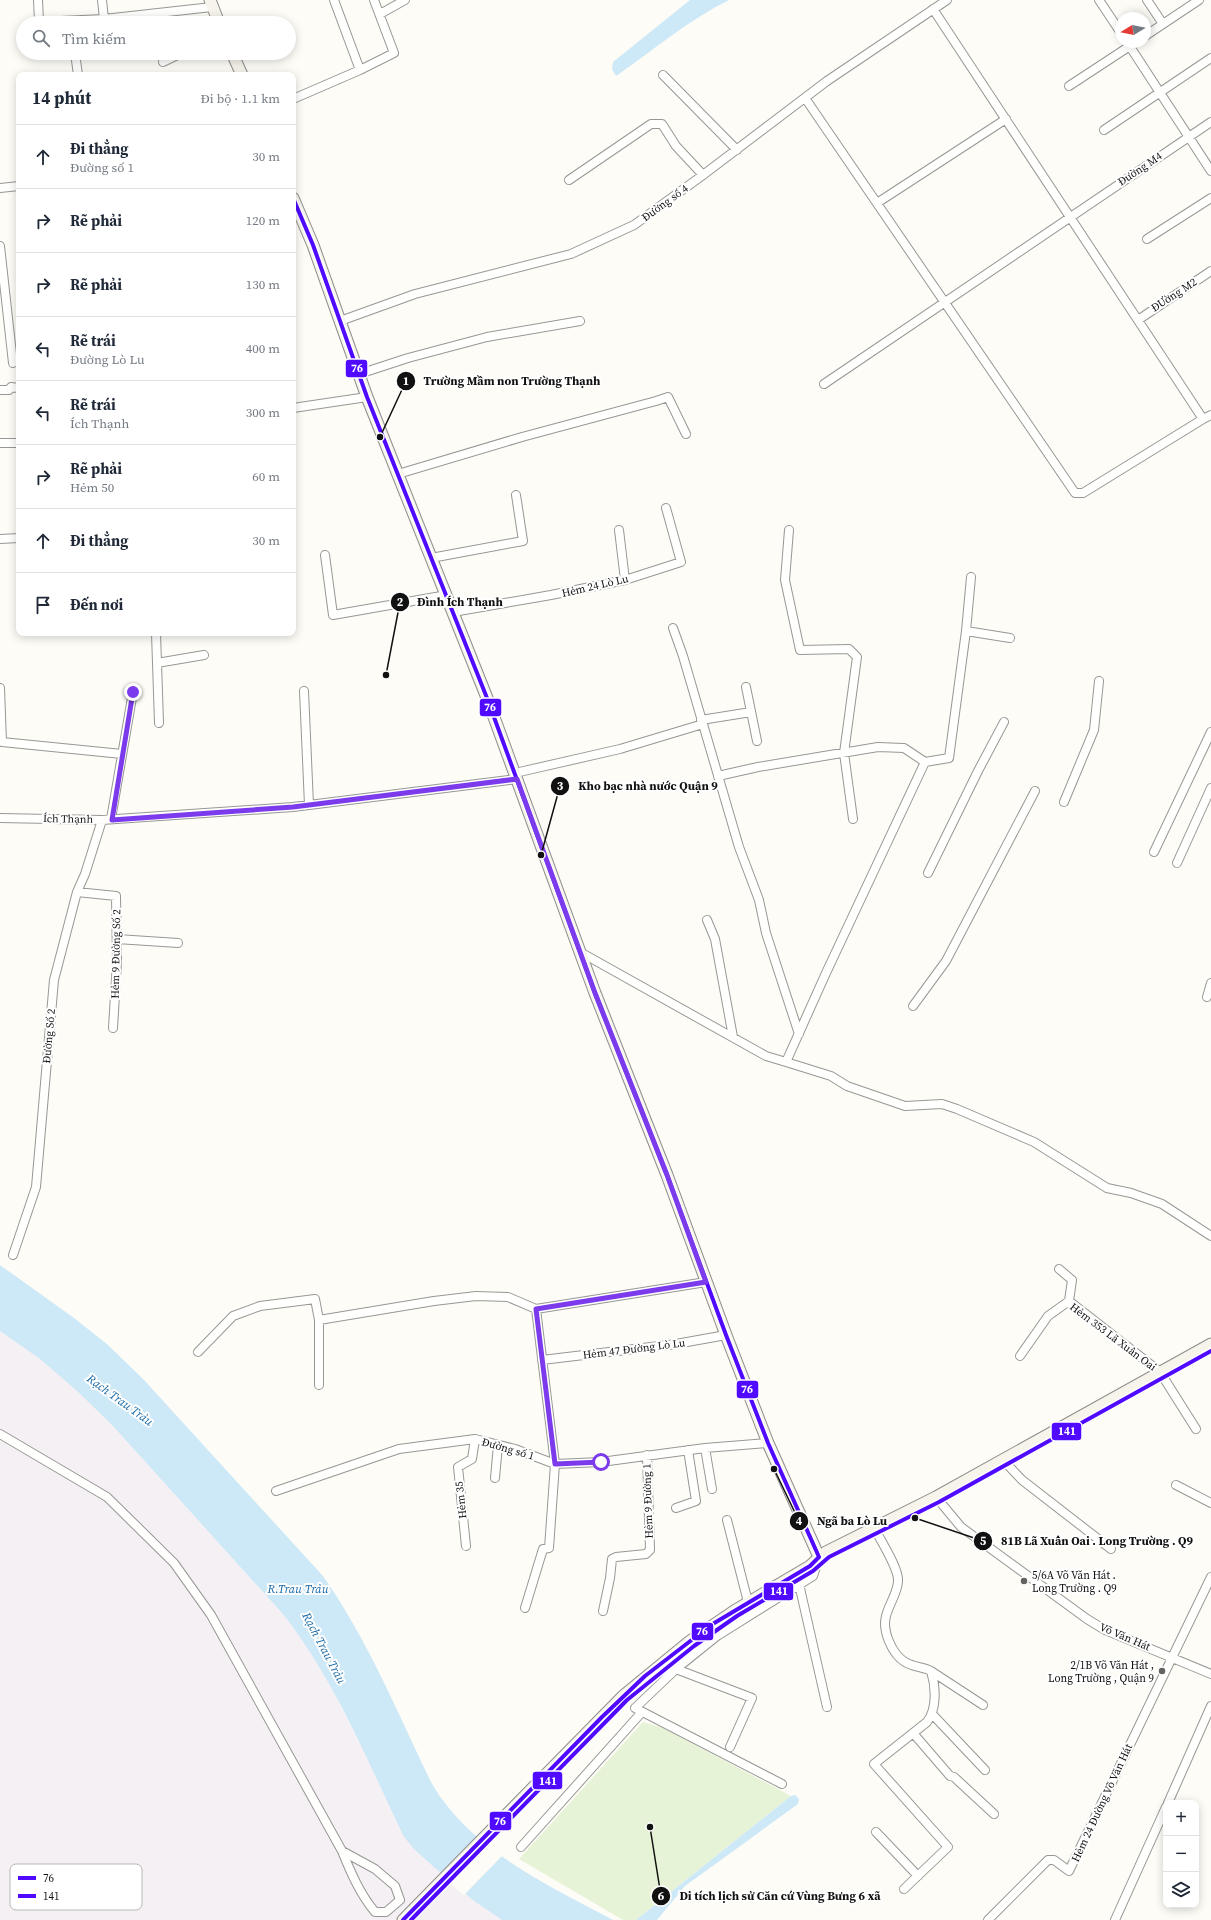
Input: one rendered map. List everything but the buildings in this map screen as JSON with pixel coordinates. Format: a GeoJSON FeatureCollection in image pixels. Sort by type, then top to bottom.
{"type":"FeatureCollection","features":[{"type":"Feature","properties":{"kind":"street"},"geometry":{"type":"LineString","coordinates":[[38,0],[39,16]]}},
{"type":"Feature","properties":{"kind":"street"},"geometry":{"type":"LineString","coordinates":[[102,0],[104,16]]}},
{"type":"Feature","properties":{"kind":"street"},"geometry":{"type":"LineString","coordinates":[[334,0],[360,70]]}},
{"type":"Feature","properties":{"kind":"street"},"geometry":{"type":"LineString","coordinates":[[296,98],[360,70],[394,53],[374,0]]}},
{"type":"Feature","properties":{"kind":"street"},"geometry":{"type":"LineString","coordinates":[[380,14],[405,0]]}},
{"type":"Feature","properties":{"kind":"street","name":"Đường số 4"},"geometry":{"type":"LineString","coordinates":[[340,321],[415,294],[571,254],[634,224],[703,175],[806,98],[947,0]]}},
{"type":"Feature","properties":{"kind":"street"},"geometry":{"type":"LineString","coordinates":[[1099,0],[1115,24]]}},
{"type":"Feature","properties":{"kind":"street"},"geometry":{"type":"LineString","coordinates":[[1147,0],[1163,24]]}},
{"type":"Feature","properties":{"kind":"street"},"geometry":{"type":"LineString","coordinates":[[1151,32],[1199,0]]}},
{"type":"Feature","properties":{"kind":"street"},"geometry":{"type":"LineString","coordinates":[[119,16],[211,4],[216,16]]}},
{"type":"Feature","properties":{"kind":"street"},"geometry":{"type":"LineString","coordinates":[[933,10],[1203,419]]}},
{"type":"Feature","properties":{"kind":"street"},"geometry":{"type":"LineString","coordinates":[[1070,86],[1124,48]]}},
{"type":"Feature","properties":{"kind":"street"},"geometry":{"type":"LineString","coordinates":[[1134,48],[1159,92],[1211,171]]}},
{"type":"Feature","properties":{"kind":"street"},"geometry":{"type":"LineString","coordinates":[[1104,130],[1211,58]]}},
{"type":"Feature","properties":{"kind":"street"},"geometry":{"type":"LineString","coordinates":[[76,60],[78,72]]}},
{"type":"Feature","properties":{"kind":"street"},"geometry":{"type":"LineString","coordinates":[[163,62],[167,60]]}},
{"type":"Feature","properties":{"kind":"street"},"geometry":{"type":"LineString","coordinates":[[235,60],[241,72]]}},
{"type":"Feature","properties":{"kind":"street"},"geometry":{"type":"LineString","coordinates":[[663,75],[737,150]]}},
{"type":"Feature","properties":{"kind":"street"},"geometry":{"type":"LineString","coordinates":[[806,98],[1075,493],[1083,493],[1211,415]]}},
{"type":"Feature","properties":{"kind":"street"},"geometry":{"type":"LineString","coordinates":[[877,203],[1006,119]]}},
{"type":"Feature","properties":{"kind":"street","name":"Đường M4"},"geometry":{"type":"LineString","coordinates":[[824,384],[1188,136],[1211,122]]}},
{"type":"Feature","properties":{"kind":"street"},"geometry":{"type":"LineString","coordinates":[[569,180],[651,124],[662,124],[676,146],[703,175]]}},
{"type":"Feature","properties":{"kind":"street"},"geometry":{"type":"LineString","coordinates":[[0,188],[16,186]]}},
{"type":"Feature","properties":{"kind":"street"},"geometry":{"type":"LineString","coordinates":[[1147,239],[1211,198]]}},
{"type":"Feature","properties":{"kind":"street"},"geometry":{"type":"LineString","coordinates":[[296,205],[313,245],[367,397],[447,595],[516,776],[580,952],[667,1175],[726,1335],[768,1443],[819,1557],[813,1576],[739,1621],[676,1669],[521,1847]]}},
{"type":"Feature","properties":{"kind":"street"},"geometry":{"type":"LineString","coordinates":[[0,246],[13,362]]}},
{"type":"Feature","properties":{"kind":"street","name":"ĐƯờng M2"},"geometry":{"type":"LineString","coordinates":[[1138,320],[1211,271]]}},
{"type":"Feature","properties":{"kind":"street"},"geometry":{"type":"LineString","coordinates":[[359,374],[408,358],[488,337],[580,321]]}},
{"type":"Feature","properties":{"kind":"street"},"geometry":{"type":"LineString","coordinates":[[0,390],[8,390],[11,387],[16,388]]}},
{"type":"Feature","properties":{"kind":"street"},"geometry":{"type":"LineString","coordinates":[[398,474],[522,437],[656,401],[668,396],[686,434]]}},
{"type":"Feature","properties":{"kind":"street"},"geometry":{"type":"LineString","coordinates":[[296,408],[367,397]]}},
{"type":"Feature","properties":{"kind":"street"},"geometry":{"type":"LineString","coordinates":[[0,443],[16,443]]}},
{"type":"Feature","properties":{"kind":"street"},"geometry":{"type":"LineString","coordinates":[[431,558],[523,540],[516,495]]}},
{"type":"Feature","properties":{"kind":"street","name":"Hẻm 24 Lò Lu"},"geometry":{"type":"LineString","coordinates":[[453,612],[625,580],[681,562],[666,508]]}},
{"type":"Feature","properties":{"kind":"street"},"geometry":{"type":"LineString","coordinates":[[619,530],[625,580]]}},
{"type":"Feature","properties":{"kind":"street"},"geometry":{"type":"LineString","coordinates":[[789,530],[785,580],[800,650],[849,649],[857,657],[844,753],[853,819]]}},
{"type":"Feature","properties":{"kind":"street"},"geometry":{"type":"LineString","coordinates":[[0,539],[16,538]]}},
{"type":"Feature","properties":{"kind":"street"},"geometry":{"type":"LineString","coordinates":[[325,555],[333,615],[447,595]]}},
{"type":"Feature","properties":{"kind":"street"},"geometry":{"type":"LineString","coordinates":[[718,776],[758,767],[878,747],[904,748],[925,762],[949,758],[966,631],[971,577]]}},
{"type":"Feature","properties":{"kind":"street"},"geometry":{"type":"LineString","coordinates":[[673,628],[739,847],[759,900],[766,933],[799,1034]]}},
{"type":"Feature","properties":{"kind":"street"},"geometry":{"type":"LineString","coordinates":[[966,631],[1010,638]]}},
{"type":"Feature","properties":{"kind":"street"},"geometry":{"type":"LineString","coordinates":[[156,636],[159,723]]}},
{"type":"Feature","properties":{"kind":"street"},"geometry":{"type":"LineString","coordinates":[[157,663],[204,656]]}},
{"type":"Feature","properties":{"kind":"street"},"geometry":{"type":"LineString","coordinates":[[1064,802],[1094,730],[1099,682]]}},
{"type":"Feature","properties":{"kind":"street"},"geometry":{"type":"LineString","coordinates":[[746,687],[757,741]]}},
{"type":"Feature","properties":{"kind":"street"},"geometry":{"type":"LineString","coordinates":[[0,688],[2,742],[122,754]]}},
{"type":"Feature","properties":{"kind":"street"},"geometry":{"type":"LineString","coordinates":[[304,691],[308,805]]}},
{"type":"Feature","properties":{"kind":"street"},"geometry":{"type":"LineString","coordinates":[[112,820],[133,692]]}},
{"type":"Feature","properties":{"kind":"street","name":"Ích Thạnh"},"geometry":{"type":"LineString","coordinates":[[0,818],[112,820],[308,805],[516,776],[620,749],[702,722],[751,712]]}},
{"type":"Feature","properties":{"kind":"street"},"geometry":{"type":"LineString","coordinates":[[928,873],[1004,722]]}},
{"type":"Feature","properties":{"kind":"street"},"geometry":{"type":"LineString","coordinates":[[1154,852],[1211,732]]}},
{"type":"Feature","properties":{"kind":"street"},"geometry":{"type":"LineString","coordinates":[[786,1062],[925,762]]}},
{"type":"Feature","properties":{"kind":"street"},"geometry":{"type":"LineString","coordinates":[[1177,862],[1211,788]]}},
{"type":"Feature","properties":{"kind":"street"},"geometry":{"type":"LineString","coordinates":[[914,1006],[946,961],[1035,791]]}},
{"type":"Feature","properties":{"kind":"street","name":"Đường Số 2"},"geometry":{"type":"LineString","coordinates":[[13,1255],[36,1187],[54,980],[77,892],[85,874],[102,820]]}},
{"type":"Feature","properties":{"kind":"street","name":"Hẻm 9 Đường Số 2"},"geometry":{"type":"LineString","coordinates":[[77,892],[116,896],[117,939],[113,1028]]}},
{"type":"Feature","properties":{"kind":"street"},"geometry":{"type":"LineString","coordinates":[[707,920],[714,938],[733,1037]]}},
{"type":"Feature","properties":{"kind":"street"},"geometry":{"type":"LineString","coordinates":[[117,939],[178,943]]}},
{"type":"Feature","properties":{"kind":"street"},"geometry":{"type":"LineString","coordinates":[[580,952],[766,1056],[831,1076],[847,1086],[905,1106],[942,1104],[957,1109],[1034,1142],[1107,1188],[1131,1193],[1162,1204],[1211,1236]]}},
{"type":"Feature","properties":{"kind":"street"},"geometry":{"type":"LineString","coordinates":[[1207,997],[1211,983]]}},
{"type":"Feature","properties":{"kind":"street"},"geometry":{"type":"LineString","coordinates":[[1059,1269],[1072,1280],[1069,1301]]}},
{"type":"Feature","properties":{"kind":"street"},"geometry":{"type":"LineString","coordinates":[[319,1320],[434,1300],[476,1296],[508,1297],[536,1309],[706,1282]]}},
{"type":"Feature","properties":{"kind":"street"},"geometry":{"type":"LineString","coordinates":[[198,1352],[233,1316],[260,1306],[315,1299],[319,1320],[319,1385]]}},
{"type":"Feature","properties":{"kind":"street","name":"Hẻm 353 Lã Xuân Oai"},"geometry":{"type":"LineString","coordinates":[[1020,1356],[1048,1316],[1069,1301],[1160,1372],[1196,1429]]}},
{"type":"Feature","properties":{"kind":"street"},"geometry":{"type":"LineString","coordinates":[[526,1608],[543,1549],[550,1548],[555,1464],[536,1309]]}},
{"type":"Feature","properties":{"kind":"street","name":"Hẻm 47 Đường Lò Lu"},"geometry":{"type":"LineString","coordinates":[[542,1360],[676,1344],[726,1335]]}},
{"type":"Feature","properties":{"kind":"street"},"geometry":{"type":"LineString","coordinates":[[403,1920],[623,1696],[668,1657],[711,1625],[810,1566],[819,1557],[936,1497],[1211,1344]]}},
{"type":"Feature","properties":{"kind":"street"},"geometry":{"type":"LineString","coordinates":[[0,1434],[107,1497],[174,1563],[212,1615],[342,1851],[354,1881],[366,1902],[375,1912],[386,1912],[400,1900],[396,1886],[375,1869],[342,1851]]}},
{"type":"Feature","properties":{"kind":"street","name":"Đường số 1"},"geometry":{"type":"LineString","coordinates":[[276,1491],[399,1449],[475,1439],[515,1449],[555,1464],[601,1462],[705,1448],[768,1443]]}},
{"type":"Feature","properties":{"kind":"street","name":"Hẻm 35"},"geometry":{"type":"LineString","coordinates":[[466,1546],[458,1467],[472,1459],[475,1439]]}},
{"type":"Feature","properties":{"kind":"street"},"geometry":{"type":"LineString","coordinates":[[495,1478],[498,1445]]}},
{"type":"Feature","properties":{"kind":"street"},"geometry":{"type":"LineString","coordinates":[[705,1448],[712,1489]]}},
{"type":"Feature","properties":{"kind":"street"},"geometry":{"type":"LineString","coordinates":[[676,1508],[696,1501],[688,1450]]}},
{"type":"Feature","properties":{"kind":"street","name":"Hẻm 9 Đường 1"},"geometry":{"type":"LineString","coordinates":[[603,1611],[610,1578],[612,1559],[616,1557],[646,1554],[650,1550],[646,1456]]}},
{"type":"Feature","properties":{"kind":"street"},"geometry":{"type":"LineString","coordinates":[[1003,1460],[1022,1480],[1111,1549]]}},
{"type":"Feature","properties":{"kind":"street"},"geometry":{"type":"LineString","coordinates":[[1176,1485],[1211,1503]]}},
{"type":"Feature","properties":{"kind":"street","name":"Võ Văn Hát"},"geometry":{"type":"LineString","coordinates":[[936,1497],[961,1528],[1087,1619],[1105,1630],[1211,1674]]}},
{"type":"Feature","properties":{"kind":"street"},"geometry":{"type":"LineString","coordinates":[[727,1520],[748,1602]]}},
{"type":"Feature","properties":{"kind":"street"},"geometry":{"type":"LineString","coordinates":[[874,1528],[897,1573],[898,1581],[886,1616],[885,1626],[890,1644],[897,1656],[905,1662],[931,1671],[983,1706]]}},
{"type":"Feature","properties":{"kind":"street"},"geometry":{"type":"LineString","coordinates":[[1173,1657],[1211,1577]]}},
{"type":"Feature","properties":{"kind":"street"},"geometry":{"type":"LineString","coordinates":[[799,1584],[827,1707]]}},
{"type":"Feature","properties":{"kind":"street","name":"Hẻm 24 Đường Võ Văn Hát"},"geometry":{"type":"LineString","coordinates":[[988,1920],[1048,1860],[1054,1860],[1070,1871],[1173,1657]]}},
{"type":"Feature","properties":{"kind":"street"},"geometry":{"type":"LineString","coordinates":[[676,1669],[752,1698],[730,1747]]}},
{"type":"Feature","properties":{"kind":"street"},"geometry":{"type":"LineString","coordinates":[[904,1889],[948,1848],[874,1764],[933,1716],[934,1679],[931,1671]]}},
{"type":"Feature","properties":{"kind":"street"},"geometry":{"type":"LineString","coordinates":[[1169,1800],[1211,1706]]}},
{"type":"Feature","properties":{"kind":"street"},"geometry":{"type":"LineString","coordinates":[[639,1710],[782,1784]]}},
{"type":"Feature","properties":{"kind":"street"},"geometry":{"type":"LineString","coordinates":[[933,1716],[985,1770]]}},
{"type":"Feature","properties":{"kind":"street"},"geometry":{"type":"LineString","coordinates":[[913,1733],[950,1776],[954,1777],[994,1814]]}},
{"type":"Feature","properties":{"kind":"street"},"geometry":{"type":"LineString","coordinates":[[1114,1920],[1163,1813]]}},
{"type":"Feature","properties":{"kind":"street"},"geometry":{"type":"LineString","coordinates":[[876,1832],[918,1876]]}},
{"type":"Feature","properties":{"kind":"shaded area"},"geometry":{"type":"Polygon","coordinates":[[[0,1331],[40,1359],[77,1391],[112,1425],[282,1613],[302,1638],[321,1668],[415,1850],[474,1901],[502,1920],[0,1920],[0,1331]]]}},
{"type":"Feature","properties":{"kind":"green space"},"geometry":{"type":"Polygon","coordinates":[[[643,1722],[663,1728],[791,1796],[636,1920],[623,1920],[519,1859],[643,1722]]]}},
{"type":"Feature","properties":{"kind":"water"},"geometry":{"type":"Polygon","coordinates":[[[690,0],[729,0],[685,26],[616,76],[612,69],[613,62],[690,0]]]}},
{"type":"Feature","properties":{"kind":"water","name":"R.Trau Trảu"},"geometry":{"type":"Polygon","coordinates":[[[0,1265],[74,1318],[108,1345],[144,1380],[323,1576],[339,1600],[368,1651],[432,1784],[449,1808],[489,1847],[512,1864],[613,1920],[502,1920],[474,1901],[415,1850],[404,1837],[349,1721],[334,1693],[301,1638],[282,1613],[112,1425],[77,1391],[40,1359],[0,1331],[0,1265]]]}},
{"type":"Feature","properties":{"kind":"water"},"geometry":{"type":"Polygon","coordinates":[[[795,1795],[799,1799],[798,1804],[685,1886],[657,1920],[636,1920],[791,1796],[795,1795]]]}},
{"type":"Feature","properties":{"kind":"pier"},"geometry":{"type":"Polygon","coordinates":[[[488,1842],[503,1855],[464,1895],[449,1883],[488,1842]]]}},
{"type":"Feature","properties":{"kind":"transit line","name":"76"},"geometry":{"type":"LineString","coordinates":[[296,205],[313,245],[367,397],[487,698],[595,993],[667,1175],[726,1335],[768,1443],[819,1557]]}},
{"type":"Feature","properties":{"kind":"transit line","name":"141"},"geometry":{"type":"LineString","coordinates":[[411,1920],[627,1700],[694,1646],[737,1616],[813,1571],[829,1557],[939,1502],[1211,1351]]}},
{"type":"Feature","properties":{"kind":"transit line","name":"76"},"geometry":{"type":"LineString","coordinates":[[403,1920],[602,1717],[645,1676],[711,1625],[810,1566],[819,1557]]}},
{"type":"Feature","properties":{"kind":"place","name":"Trường Mầm non Trường Thạnh"},"geometry":{"type":"Point","coordinates":[380,437]}},
{"type":"Feature","properties":{"kind":"place","name":"Đình Ích Thạnh"},"geometry":{"type":"Point","coordinates":[386,675]}},
{"type":"Feature","properties":{"kind":"place","name":"Kho bạc nhà nước Quận 9"},"geometry":{"type":"Point","coordinates":[541,855]}},
{"type":"Feature","properties":{"kind":"place","name":"Ngã ba Lò Lu"},"geometry":{"type":"Point","coordinates":[774,1469]}},
{"type":"Feature","properties":{"kind":"place","name":"81B Lã Xuân Oai . Long Trường . Q9"},"geometry":{"type":"Point","coordinates":[915,1518]}},
{"type":"Feature","properties":{"kind":"place","name":"5/6A Võ Văn Hát . Long Trường . Q9"},"geometry":{"type":"Point","coordinates":[1024,1581]}},
{"type":"Feature","properties":{"kind":"place","name":"2/1B Võ Văn Hát , Long Trường , Quận 9"},"geometry":{"type":"Point","coordinates":[1162,1671]}},
{"type":"Feature","properties":{"kind":"place","name":"Di tích lịch sử Căn cứ Vùng Bưng 6 xã"},"geometry":{"type":"Point","coordinates":[650,1827]}},
{"type":"Feature","properties":{"kind":"route"},"geometry":{"type":"LineString","coordinates":[[133,692],[112,820],[293,807],[517,779],[595,993],[667,1175],[706,1282],[536,1309],[555,1464],[601,1462]]}},
{"type":"Feature","properties":{"kind":"water label","name":"Rạch Trau Trảu"},"geometry":{"type":"Point","coordinates":[120,1400]}},
{"type":"Feature","properties":{"kind":"water label","name":"Rạch Trau Trảu"},"geometry":{"type":"Point","coordinates":[324,1648]}}]}
